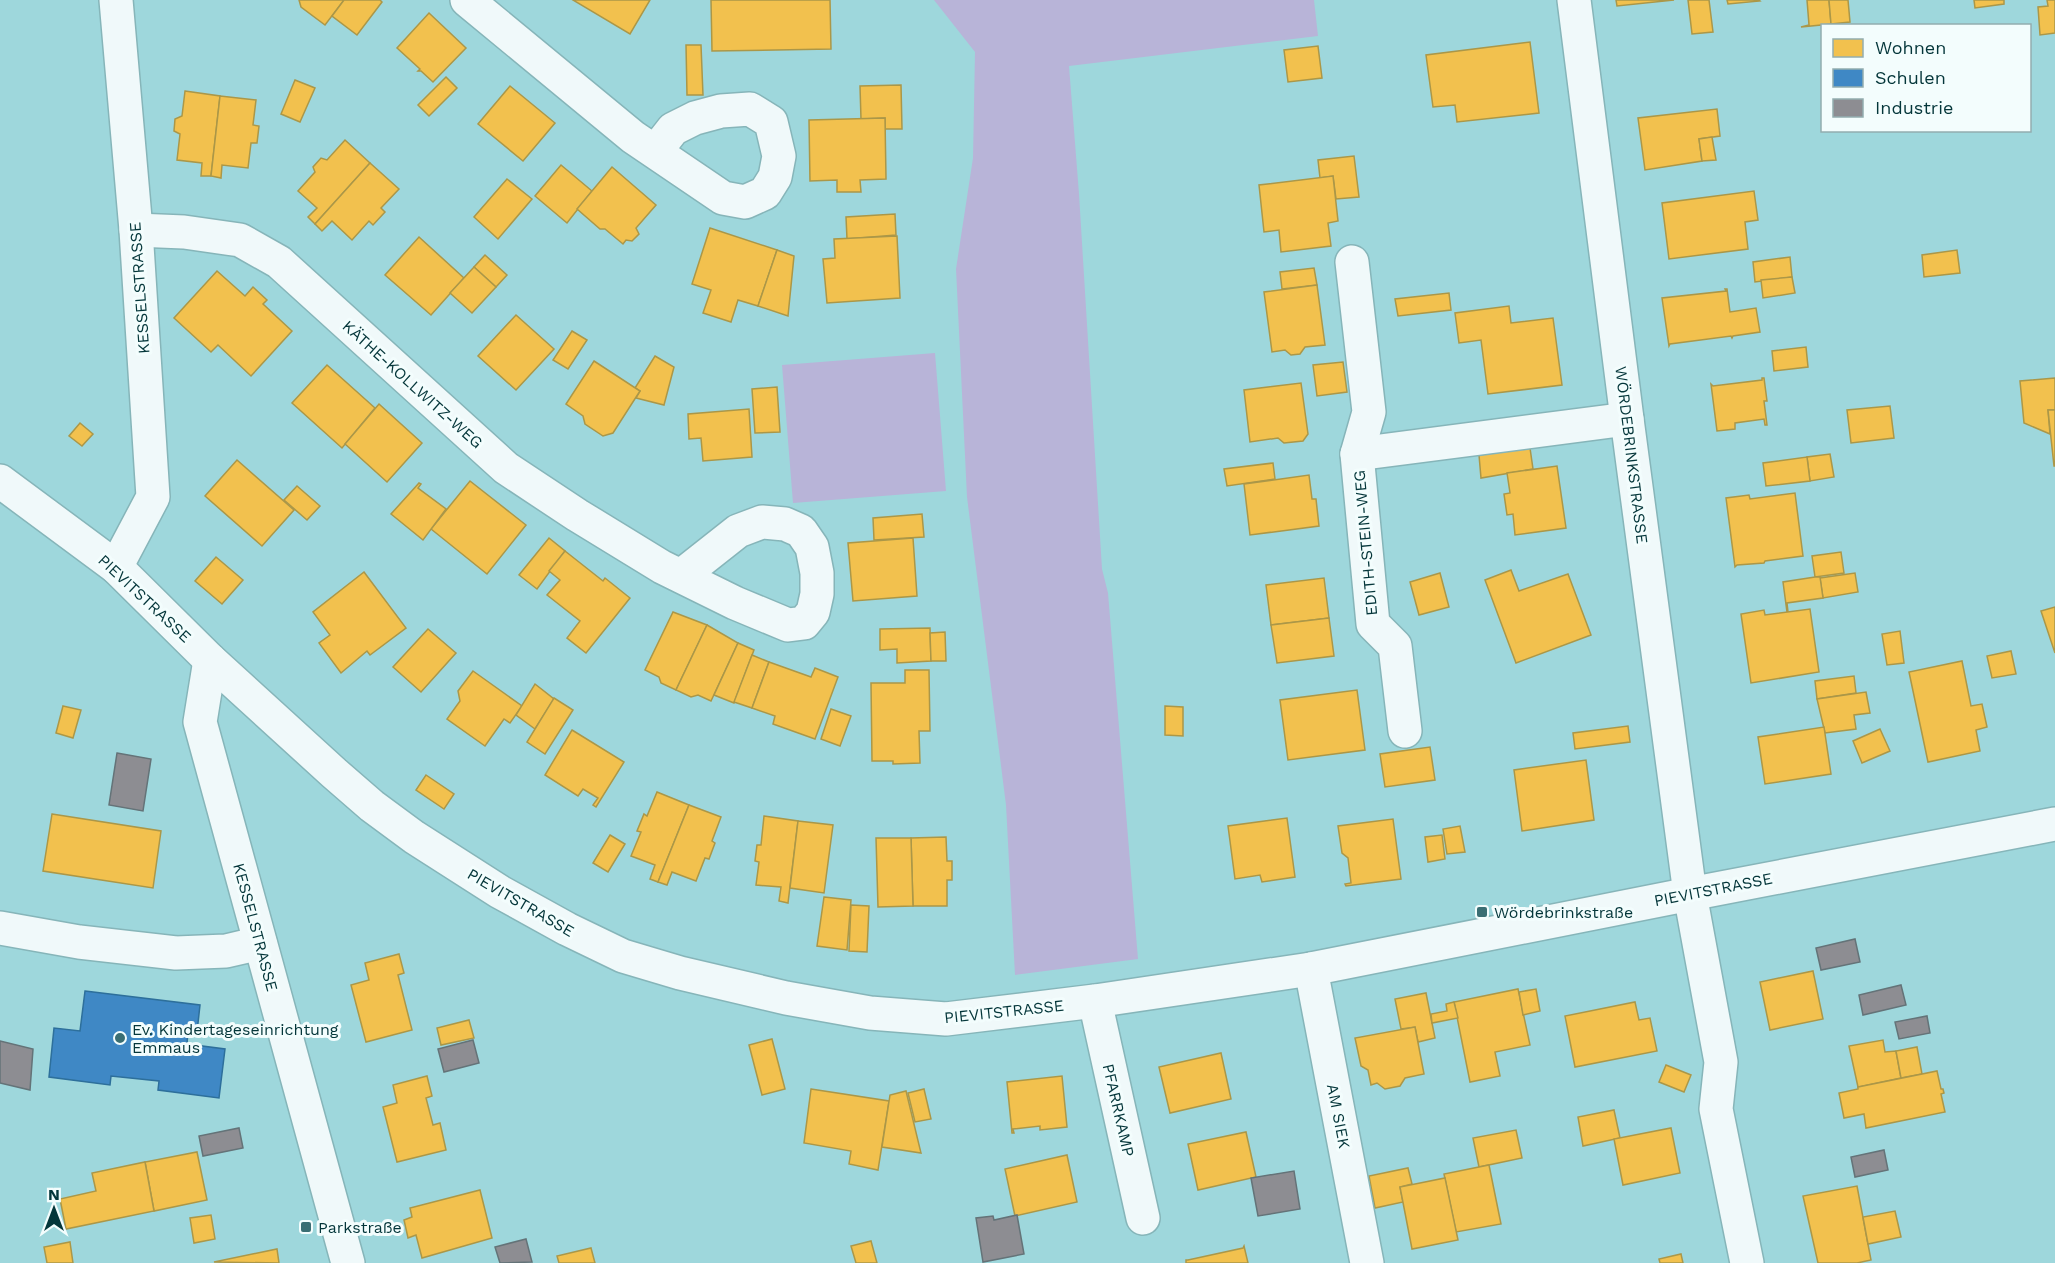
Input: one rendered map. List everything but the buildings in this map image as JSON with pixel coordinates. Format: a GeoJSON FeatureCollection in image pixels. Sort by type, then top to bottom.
{"type":"FeatureCollection","features":[{"type":"Feature","properties":{"kind":"street","name":"KESSELSTRASSE"},"geometry":{"type":"LineString","coordinates":[[116,567],[153,497],[136,230],[117,0]]}},
{"type":"Feature","properties":{"kind":"street"},"geometry":{"type":"LineString","coordinates":[[467,0],[633,137],[656,152]]}},
{"type":"Feature","properties":{"kind":"street","name":"WÖRDEBRINKSTRASSE"},"geometry":{"type":"LineString","coordinates":[[1574,0],[1690,894],[1721,1062],[1716,1109],[1747,1263]]}},
{"type":"Feature","properties":{"kind":"street","name":"KÄTHE-KOLLWITZ-WEG"},"geometry":{"type":"LineString","coordinates":[[136,230],[184,232],[240,240],[279,262],[506,468],[577,515],[662,567],[681,576]]}},
{"type":"Feature","properties":{"kind":"street","name":"EDITH-STEIN-WEG"},"geometry":{"type":"LineString","coordinates":[[1352,262],[1369,412],[1357,453],[1373,624],[1395,646],[1405,731]]}},
{"type":"Feature","properties":{"kind":"street","name":"EDITH-STEIN-WEG"},"geometry":{"type":"LineString","coordinates":[[1357,453],[1627,419]]}},
{"type":"Feature","properties":{"kind":"street","name":"PIEVITSTRASSE"},"geometry":{"type":"LineString","coordinates":[[0,481],[116,567],[210,660],[334,773],[414,837],[500,892],[567,929],[623,956],[701,978],[786,998],[870,1013],[946,1019],[1095,1001],[1311,969],[2055,824]]}},
{"type":"Feature","properties":{"kind":"street","name":"KESSELSTRASSE"},"geometry":{"type":"LineString","coordinates":[[210,660],[200,722],[348,1263]]}},
{"type":"Feature","properties":{"kind":"street"},"geometry":{"type":"LineString","coordinates":[[0,928],[79,942],[176,953],[225,951],[260,943]]}},
{"type":"Feature","properties":{"kind":"street","name":"AM SIEK"},"geometry":{"type":"LineString","coordinates":[[1311,969],[1367,1263]]}},
{"type":"Feature","properties":{"kind":"street","name":"PFARRKAMP"},"geometry":{"type":"LineString","coordinates":[[1095,1001],[1143,1218]]}},
{"type":"Feature","properties":{"kind":"shaded area"},"geometry":{"type":"Polygon","coordinates":[[[934,0],[1314,0],[1318,36],[1069,66],[1102,569],[1108,593],[1138,959],[1015,975],[1006,805],[967,497],[956,269],[973,158],[975,52],[934,0]]]}},
{"type":"Feature","properties":{"kind":"shaded area"},"geometry":{"type":"Polygon","coordinates":[[[935,353],[946,491],[793,503],[782,365],[935,353]]]}},
{"type":"Feature","properties":{"kind":"place","name":"Wördebrinkstraße"},"geometry":{"type":"Point","coordinates":[1482,912]}},
{"type":"Feature","properties":{"kind":"place","name":"Ev. Kindertageseinrichtung Emmaus"},"geometry":{"type":"Point","coordinates":[120,1038]}},
{"type":"Feature","properties":{"kind":"place","name":"Parkstraße"},"geometry":{"type":"Point","coordinates":[306,1227]}}]}
